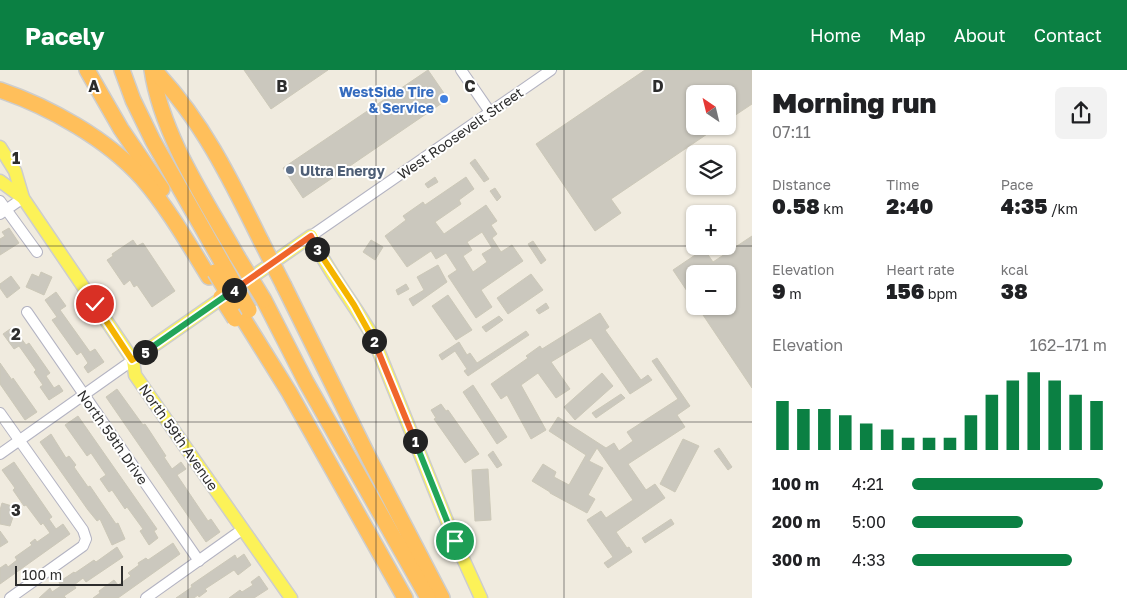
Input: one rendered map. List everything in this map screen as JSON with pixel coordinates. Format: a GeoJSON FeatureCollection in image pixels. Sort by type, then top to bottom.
{"type":"FeatureCollection","features":[{"type":"Feature","properties":{"kind":"highway"},"geometry":{"type":"LineString","coordinates":[[88,70],[121,129],[224,266]]}},
{"type":"Feature","properties":{"kind":"highway"},"geometry":{"type":"LineString","coordinates":[[122,70],[133,100],[153,141],[249,310],[289,392],[406,598]]}},
{"type":"Feature","properties":{"kind":"highway"},"geometry":{"type":"LineString","coordinates":[[130,70],[141,99],[224,266]]}},
{"type":"Feature","properties":{"kind":"highway"},"geometry":{"type":"LineString","coordinates":[[153,70],[160,102],[224,266]]}},
{"type":"Feature","properties":{"kind":"highway"},"geometry":{"type":"LineString","coordinates":[[153,70],[195,118],[217,154],[442,598]]}},
{"type":"Feature","properties":{"kind":"highway"},"geometry":{"type":"LineString","coordinates":[[0,90],[61,117],[94,138],[134,169],[164,207],[224,266]]}},
{"type":"Feature","properties":{"kind":"highway"},"geometry":{"type":"LineString","coordinates":[[249,310],[306,382],[428,598]]}},
{"type":"Feature","properties":{"kind":"main road","name":"North 59th Avenue"},"geometry":{"type":"LineString","coordinates":[[0,147],[15,171],[22,198]]}},
{"type":"Feature","properties":{"kind":"main road","name":"North 59th Avenue"},"geometry":{"type":"LineString","coordinates":[[0,181],[22,198],[132,360],[135,375],[243,529],[287,597]]}},
{"type":"Feature","properties":{"kind":"main road","name":"West Roosevelt Street"},"geometry":{"type":"LineString","coordinates":[[132,360],[311,236]]}},
{"type":"Feature","properties":{"kind":"main road"},"geometry":{"type":"LineString","coordinates":[[311,236],[372,336],[480,598]]}},
{"type":"Feature","properties":{"kind":"street"},"geometry":{"type":"LineString","coordinates":[[461,70],[490,112]]}},
{"type":"Feature","properties":{"kind":"street","name":"West Roosevelt Street"},"geometry":{"type":"LineString","coordinates":[[311,236],[551,70]]}},
{"type":"Feature","properties":{"kind":"street"},"geometry":{"type":"LineString","coordinates":[[22,198],[2,208],[38,252]]}},
{"type":"Feature","properties":{"kind":"street","name":"North 59th Drive"},"geometry":{"type":"LineString","coordinates":[[27,312],[199,561]]}},
{"type":"Feature","properties":{"kind":"street","name":"West Roosevelt Street"},"geometry":{"type":"LineString","coordinates":[[0,454],[132,360]]}},
{"type":"Feature","properties":{"kind":"street"},"geometry":{"type":"LineString","coordinates":[[0,413],[83,530],[86,539],[83,546],[10,598]]}},
{"type":"Feature","properties":{"kind":"street"},"geometry":{"type":"LineString","coordinates":[[146,598],[243,529]]}},
{"type":"Feature","properties":{"kind":"building"},"geometry":{"type":"Polygon","coordinates":[[[244,70],[328,70],[271,109],[244,70]]]}},
{"type":"Feature","properties":{"kind":"building"},"geometry":{"type":"Polygon","coordinates":[[[428,70],[448,99],[303,198],[283,168],[428,70]]]}},
{"type":"Feature","properties":{"kind":"building"},"geometry":{"type":"Polygon","coordinates":[[[645,70],[752,70],[752,104],[736,115],[736,85],[686,85],[686,135],[706,135],[691,145],[686,145],[686,148],[611,199],[621,213],[595,231],[536,144],[645,70]]]}},
{"type":"Feature","properties":{"kind":"building"},"geometry":{"type":"Polygon","coordinates":[[[475,159],[489,179],[484,182],[470,163],[475,159]]]}},
{"type":"Feature","properties":{"kind":"building"},"geometry":{"type":"Polygon","coordinates":[[[435,177],[438,182],[428,188],[425,184],[435,177]]]}},
{"type":"Feature","properties":{"kind":"building"},"geometry":{"type":"Polygon","coordinates":[[[466,177],[474,189],[459,200],[461,204],[435,222],[444,234],[486,205],[497,221],[491,225],[497,234],[492,238],[501,252],[512,245],[523,261],[481,290],[492,307],[476,318],[448,276],[457,270],[446,253],[436,259],[431,251],[407,267],[385,236],[406,220],[403,216],[423,202],[425,205],[466,177]],[[482,232],[467,242],[472,250],[463,256],[473,272],[487,262],[482,254],[492,248],[482,232]]]}},
{"type":"Feature","properties":{"kind":"building"},"geometry":{"type":"Polygon","coordinates":[[[495,188],[501,197],[497,201],[490,191],[495,188]]]}},
{"type":"Feature","properties":{"kind":"building"},"geometry":{"type":"Polygon","coordinates":[[[9,228],[19,243],[0,255],[0,239],[5,236],[2,232],[9,228]]]}},
{"type":"Feature","properties":{"kind":"building"},"geometry":{"type":"Polygon","coordinates":[[[752,236],[752,388],[703,315],[736,315],[736,265],[686,265],[686,290],[673,270],[695,255],[708,255],[713,262],[724,255],[736,255],[736,247],[752,236]]]}},
{"type":"Feature","properties":{"kind":"building"},"geometry":{"type":"Polygon","coordinates":[[[133,240],[137,246],[143,243],[175,291],[152,307],[137,285],[134,287],[130,280],[124,285],[107,260],[113,256],[112,254],[133,240]]]}},
{"type":"Feature","properties":{"kind":"building"},"geometry":{"type":"Polygon","coordinates":[[[371,240],[383,247],[375,260],[363,252],[371,240]]]}},
{"type":"Feature","properties":{"kind":"building"},"geometry":{"type":"Polygon","coordinates":[[[533,241],[546,260],[541,264],[528,244],[533,241]]]}},
{"type":"Feature","properties":{"kind":"building"},"geometry":{"type":"Polygon","coordinates":[[[438,265],[447,282],[413,306],[409,299],[424,290],[417,277],[438,265]]]}},
{"type":"Feature","properties":{"kind":"building"},"geometry":{"type":"Polygon","coordinates":[[[41,272],[52,277],[44,295],[26,287],[32,274],[39,277],[41,272]]]}},
{"type":"Feature","properties":{"kind":"building"},"geometry":{"type":"Polygon","coordinates":[[[531,274],[543,290],[508,314],[497,298],[531,274]]]}},
{"type":"Feature","properties":{"kind":"building"},"geometry":{"type":"Polygon","coordinates":[[[11,276],[20,288],[7,298],[0,288],[0,284],[11,276]]]}},
{"type":"Feature","properties":{"kind":"building"},"geometry":{"type":"Polygon","coordinates":[[[406,284],[409,289],[398,295],[396,290],[406,284]]]}},
{"type":"Feature","properties":{"kind":"building"},"geometry":{"type":"Polygon","coordinates":[[[56,292],[66,306],[60,310],[90,352],[95,349],[104,362],[88,373],[84,367],[88,363],[81,352],[77,355],[52,320],[57,317],[45,300],[56,292]]]}},
{"type":"Feature","properties":{"kind":"building"},"geometry":{"type":"Polygon","coordinates":[[[448,295],[472,330],[456,340],[432,306],[448,295]]]}},
{"type":"Feature","properties":{"kind":"building"},"geometry":{"type":"Polygon","coordinates":[[[546,303],[549,308],[539,314],[536,310],[546,303]]]}},
{"type":"Feature","properties":{"kind":"building"},"geometry":{"type":"Polygon","coordinates":[[[600,313],[609,327],[605,330],[641,380],[648,375],[652,380],[630,394],[591,338],[551,362],[570,389],[556,398],[538,373],[521,385],[546,430],[531,439],[507,395],[501,399],[491,384],[528,358],[526,356],[540,346],[542,349],[600,313]]]}},
{"type":"Feature","properties":{"kind":"building"},"geometry":{"type":"Polygon","coordinates":[[[499,316],[503,320],[486,332],[482,327],[499,316]]]}},
{"type":"Feature","properties":{"kind":"building"},"geometry":{"type":"Polygon","coordinates":[[[13,327],[26,345],[29,343],[50,373],[46,376],[54,388],[59,385],[63,391],[49,400],[40,387],[43,385],[34,372],[36,370],[19,346],[14,349],[3,334],[13,327]]]}},
{"type":"Feature","properties":{"kind":"building"},"geometry":{"type":"Polygon","coordinates":[[[526,331],[529,335],[468,376],[464,371],[467,369],[455,351],[442,360],[439,355],[459,342],[467,355],[470,353],[477,363],[526,331]]]}},
{"type":"Feature","properties":{"kind":"building"},"geometry":{"type":"Polygon","coordinates":[[[657,358],[690,406],[677,415],[685,427],[628,464],[646,490],[655,484],[665,498],[616,532],[632,552],[608,568],[604,563],[613,557],[587,520],[601,511],[606,518],[633,500],[597,448],[589,461],[603,468],[588,495],[595,499],[587,513],[532,481],[543,464],[556,472],[554,477],[569,485],[586,455],[549,431],[558,417],[606,448],[614,443],[619,451],[633,441],[627,432],[678,399],[652,361],[657,358]]]}},
{"type":"Feature","properties":{"kind":"building"},"geometry":{"type":"Polygon","coordinates":[[[0,363],[37,412],[25,420],[0,384],[0,363]]]}},
{"type":"Feature","properties":{"kind":"building"},"geometry":{"type":"Polygon","coordinates":[[[602,373],[613,386],[575,420],[564,407],[602,373]]]}},
{"type":"Feature","properties":{"kind":"building"},"geometry":{"type":"Polygon","coordinates":[[[473,385],[507,437],[497,444],[463,392],[473,385]]]}},
{"type":"Feature","properties":{"kind":"building"},"geometry":{"type":"Polygon","coordinates":[[[117,389],[143,425],[145,424],[166,456],[164,457],[172,469],[181,462],[186,469],[177,475],[208,521],[211,519],[220,532],[206,542],[106,397],[117,389]]]}},
{"type":"Feature","properties":{"kind":"building"},"geometry":{"type":"Polygon","coordinates":[[[621,394],[625,398],[596,418],[592,413],[621,394]]]}},
{"type":"Feature","properties":{"kind":"building"},"geometry":{"type":"Polygon","coordinates":[[[441,404],[446,411],[448,410],[479,454],[465,463],[434,419],[436,418],[431,410],[441,404]]]}},
{"type":"Feature","properties":{"kind":"building"},"geometry":{"type":"Polygon","coordinates":[[[78,416],[157,529],[154,531],[158,538],[149,545],[140,531],[143,529],[127,507],[125,509],[112,490],[109,492],[100,479],[106,475],[91,453],[87,456],[65,425],[78,416]]]}},
{"type":"Feature","properties":{"kind":"building"},"geometry":{"type":"Polygon","coordinates":[[[51,434],[66,458],[69,456],[88,487],[90,486],[116,524],[118,523],[125,539],[112,545],[100,519],[97,521],[88,510],[40,442],[51,434]]]}},
{"type":"Feature","properties":{"kind":"building"},"geometry":{"type":"Polygon","coordinates":[[[683,439],[699,446],[675,492],[660,484],[683,439]]]}},
{"type":"Feature","properties":{"kind":"building"},"geometry":{"type":"Polygon","coordinates":[[[719,448],[732,467],[728,470],[714,451],[719,448]]]}},
{"type":"Feature","properties":{"kind":"building"},"geometry":{"type":"Polygon","coordinates":[[[493,451],[502,465],[497,468],[488,455],[493,451]]]}},
{"type":"Feature","properties":{"kind":"building"},"geometry":{"type":"Polygon","coordinates":[[[14,462],[52,517],[49,519],[56,529],[63,524],[70,534],[0,584],[0,568],[6,564],[8,567],[17,560],[15,557],[32,545],[30,543],[35,539],[37,542],[50,533],[43,523],[41,525],[26,505],[24,506],[13,490],[15,488],[2,470],[14,462]]]}},
{"type":"Feature","properties":{"kind":"building"},"geometry":{"type":"Polygon","coordinates":[[[488,469],[491,520],[475,521],[472,470],[488,469]]]}},
{"type":"Feature","properties":{"kind":"building"},"geometry":{"type":"Polygon","coordinates":[[[2,503],[12,506],[10,513],[14,514],[10,526],[0,524],[2,503]]]}},
{"type":"Feature","properties":{"kind":"building"},"geometry":{"type":"Polygon","coordinates":[[[671,519],[674,524],[645,543],[642,538],[671,519]]]}},
{"type":"Feature","properties":{"kind":"building"},"geometry":{"type":"Polygon","coordinates":[[[0,531],[8,542],[0,547],[0,531]]]}},
{"type":"Feature","properties":{"kind":"building"},"geometry":{"type":"Polygon","coordinates":[[[173,543],[180,554],[118,598],[93,598],[114,580],[118,585],[131,576],[128,573],[139,565],[138,563],[146,558],[148,560],[173,543]]]}},
{"type":"Feature","properties":{"kind":"building"},"geometry":{"type":"Polygon","coordinates":[[[117,547],[123,557],[86,582],[83,578],[74,585],[76,588],[64,596],[66,598],[39,598],[50,588],[52,592],[61,586],[59,582],[74,572],[94,560],[96,562],[117,547]]]}},
{"type":"Feature","properties":{"kind":"building"},"geometry":{"type":"Polygon","coordinates":[[[244,554],[251,565],[238,575],[234,570],[205,589],[207,591],[199,597],[198,595],[194,598],[176,598],[192,587],[191,585],[235,555],[237,559],[244,554]]]}},
{"type":"Feature","properties":{"kind":"building"},"geometry":{"type":"Polygon","coordinates":[[[259,576],[268,589],[254,598],[229,598],[240,590],[242,592],[253,585],[251,582],[259,576]]]}},
{"type":"Feature","properties":{"kind":"place","name":"WestSide Tire & Service"},"geometry":{"type":"Point","coordinates":[444,99]}},
{"type":"Feature","properties":{"kind":"place","name":"Ultra Energy"},"geometry":{"type":"Point","coordinates":[290,170]}},
{"type":"Feature","properties":{"kind":"route"},"geometry":{"type":"LineString","coordinates":[[95,304],[132,360],[311,236],[372,336],[455,541]]}}]}
